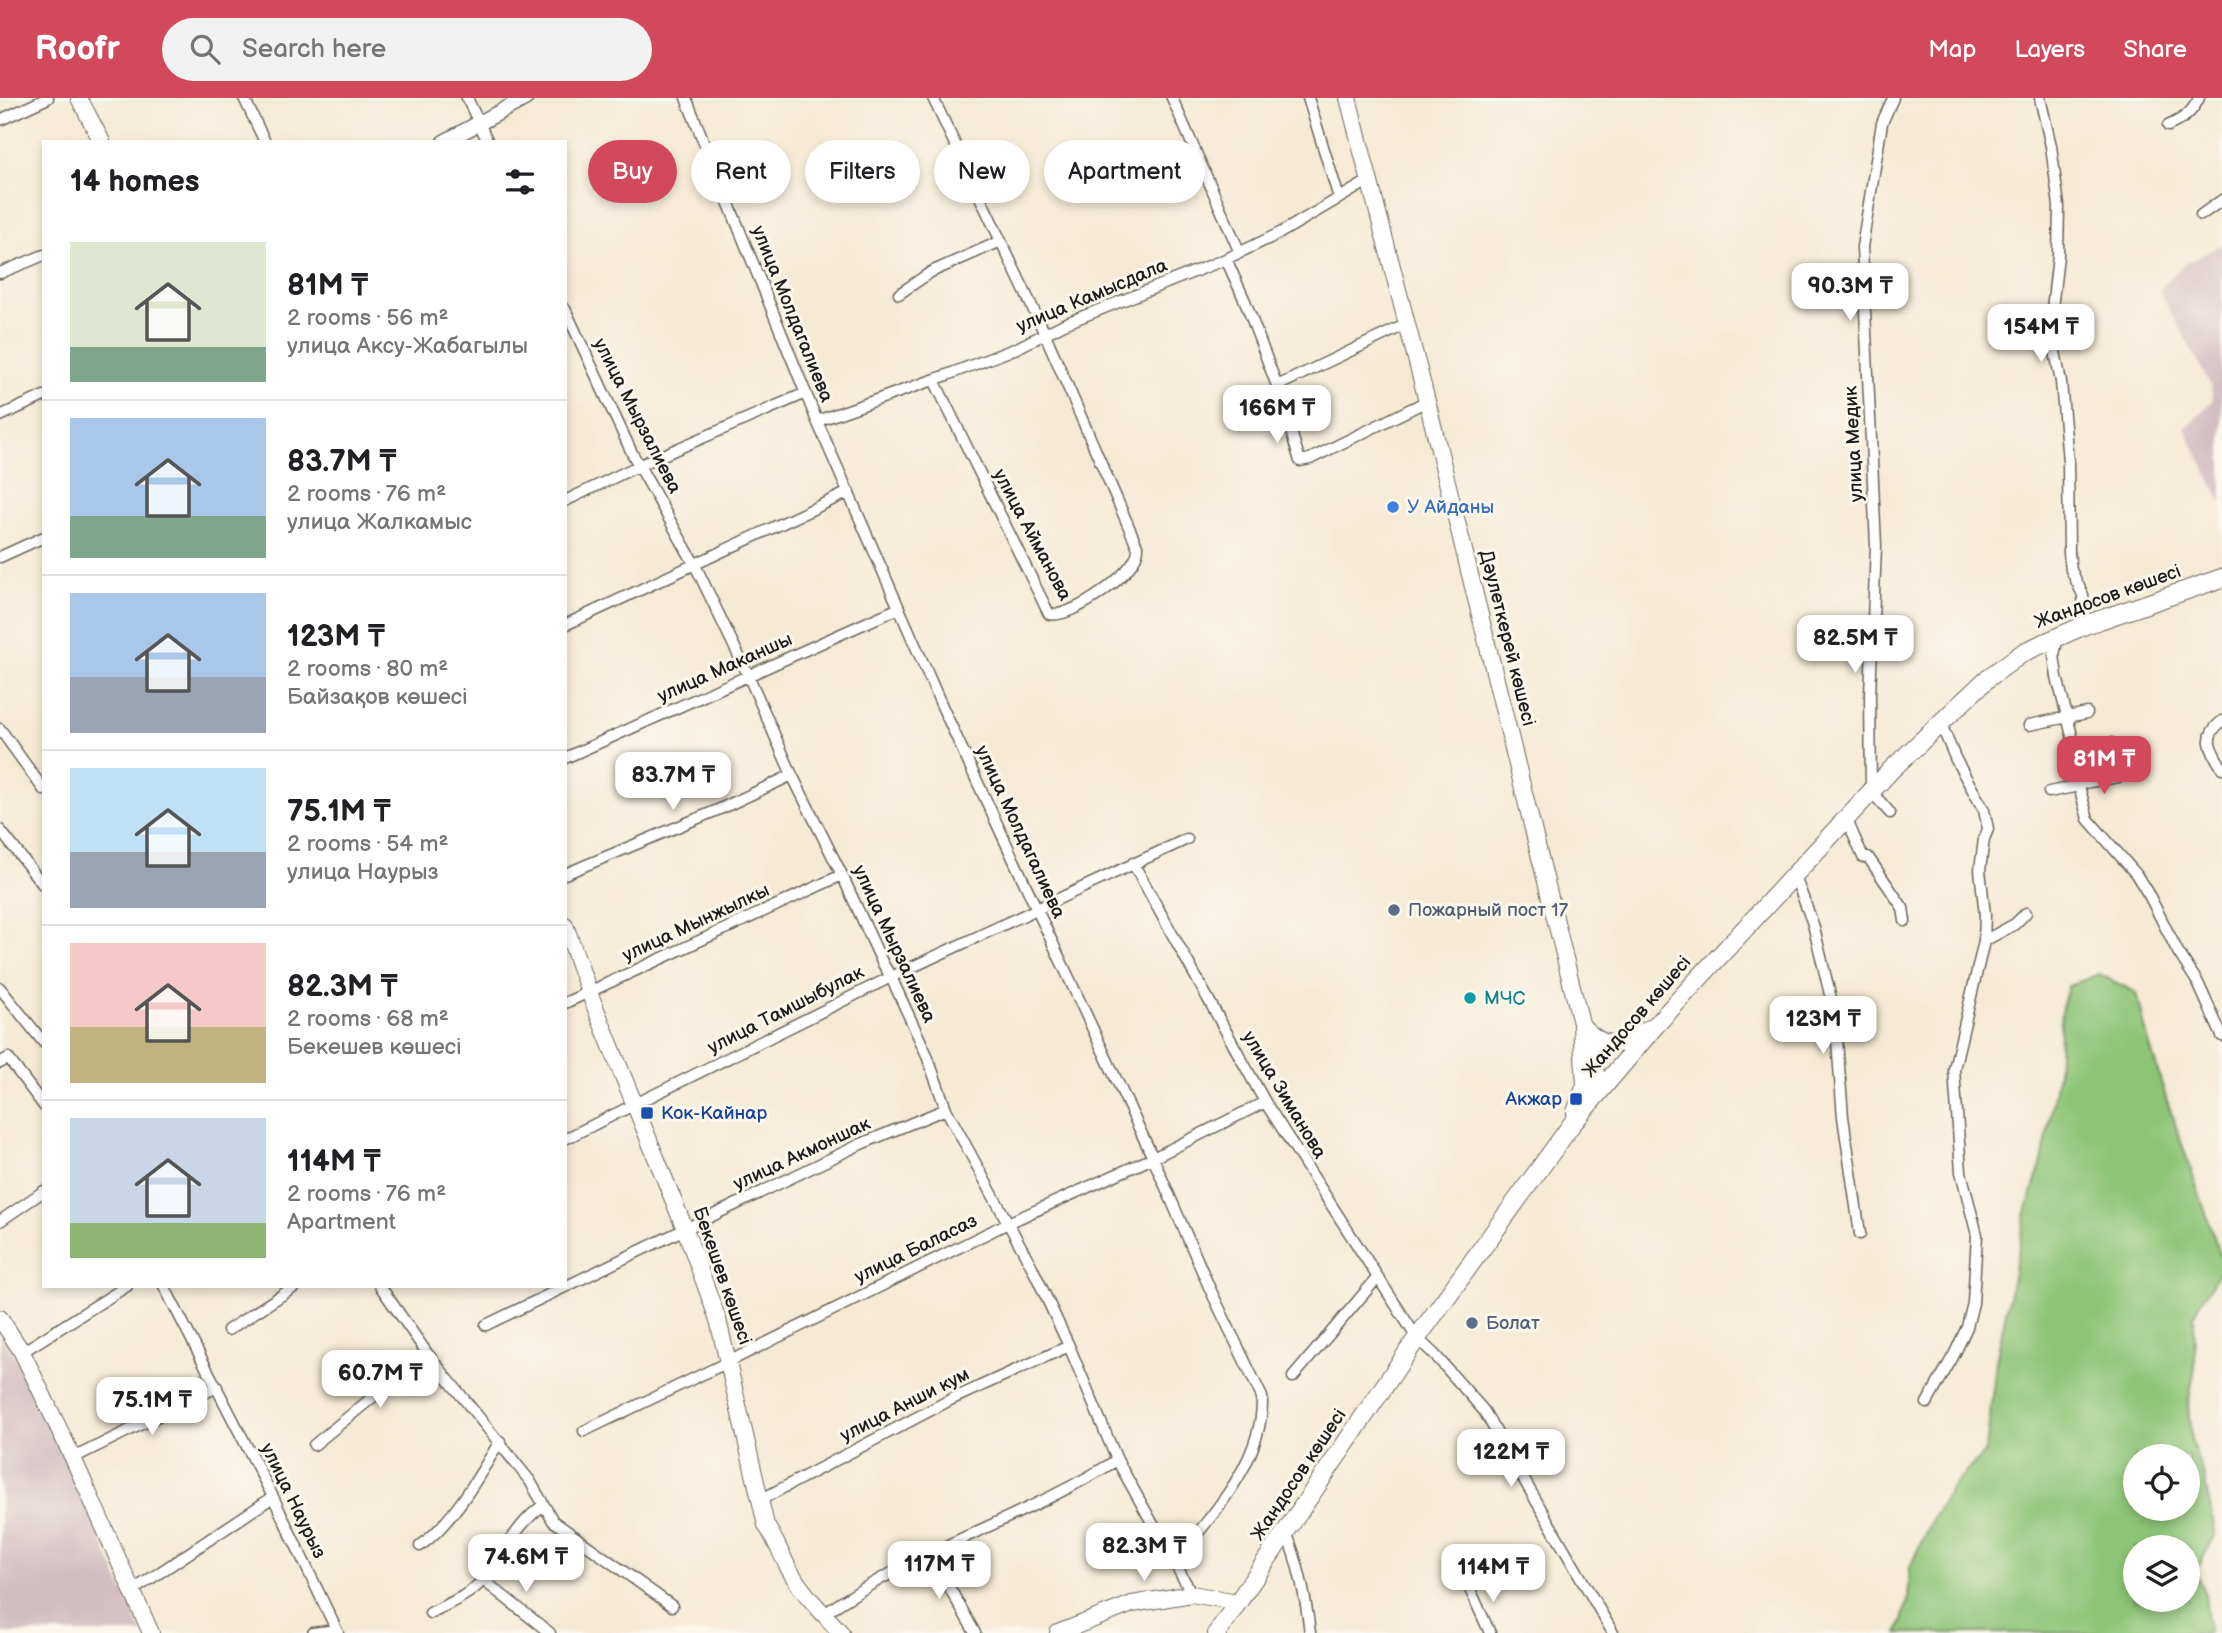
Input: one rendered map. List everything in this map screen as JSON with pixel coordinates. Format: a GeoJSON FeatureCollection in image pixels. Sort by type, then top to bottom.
{"type":"FeatureCollection","features":[{"type":"Feature","properties":{"kind":"main road"},"geometry":{"type":"LineString","coordinates":[[79,98],[101,140]]}},
{"type":"Feature","properties":{"kind":"main road","name":"Дәулеткерей көшесі"},"geometry":{"type":"LineString","coordinates":[[1348,98],[1427,401],[1582,1027],[1601,1089]]}},
{"type":"Feature","properties":{"kind":"main road","name":"Жандосов көшесі"},"geometry":{"type":"LineString","coordinates":[[1217,1633],[1417,1338],[1572,1124],[1654,1027],[1871,791],[1988,678],[2024,652],[2085,625],[2222,578]]}},
{"type":"Feature","properties":{"kind":"main road","name":"Бекешев көшесі"},"geometry":{"type":"LineString","coordinates":[[567,931],[631,1107],[685,1229],[718,1320],[766,1525],[789,1568],[841,1633]]}},
{"type":"Feature","properties":{"kind":"main road"},"geometry":{"type":"LineString","coordinates":[[1582,1027],[1595,1040],[1616,1044],[1654,1027]]}},
{"type":"Feature","properties":{"kind":"main road"},"geometry":{"type":"LineString","coordinates":[[1572,1124],[1586,1085],[1582,1027]]}},
{"type":"Feature","properties":{"kind":"main road"},"geometry":{"type":"LineString","coordinates":[[0,1318],[22,1352],[73,1458],[151,1633]]}},
{"type":"Feature","properties":{"kind":"main road"},"geometry":{"type":"LineString","coordinates":[[1058,1633],[1132,1604],[1192,1594],[1237,1602]]}},
{"type":"Feature","properties":{"kind":"street"},"geometry":{"type":"LineString","coordinates":[[0,120],[48,98]]}},
{"type":"Feature","properties":{"kind":"street"},"geometry":{"type":"LineString","coordinates":[[244,98],[263,140]]}},
{"type":"Feature","properties":{"kind":"street"},"geometry":{"type":"LineString","coordinates":[[467,98],[487,140]]}},
{"type":"Feature","properties":{"kind":"street"},"geometry":{"type":"LineString","coordinates":[[447,140],[526,98]]}},
{"type":"Feature","properties":{"kind":"street","name":"улица Молдагалиева"},"geometry":{"type":"LineString","coordinates":[[686,98],[817,421],[899,608],[1153,1158],[1210,1289],[1262,1397],[1254,1440],[1240,1475],[1173,1563]]}},
{"type":"Feature","properties":{"kind":"street"},"geometry":{"type":"LineString","coordinates":[[933,98],[1045,334]]}},
{"type":"Feature","properties":{"kind":"street"},"geometry":{"type":"LineString","coordinates":[[1172,98],[1240,253]]}},
{"type":"Feature","properties":{"kind":"street"},"geometry":{"type":"LineString","coordinates":[[1308,98],[1339,198]]}},
{"type":"Feature","properties":{"kind":"street","name":"улица Медик"},"geometry":{"type":"LineString","coordinates":[[1871,791],[1870,695],[1875,560],[1873,457],[1862,247],[1882,123],[1893,98]]}},
{"type":"Feature","properties":{"kind":"street"},"geometry":{"type":"LineString","coordinates":[[2040,98],[2051,146],[2059,206],[2055,291],[2050,326],[2061,382],[2068,461],[2069,553],[2071,570],[2082,596],[2085,625]]}},
{"type":"Feature","properties":{"kind":"street"},"geometry":{"type":"LineString","coordinates":[[2168,127],[2194,110],[2199,98]]}},
{"type":"Feature","properties":{"kind":"street","name":"улица Камысдала"},"geometry":{"type":"LineString","coordinates":[[817,421],[1017,348],[1065,324],[1240,253],[1280,233],[1370,180]]}},
{"type":"Feature","properties":{"kind":"street"},"geometry":{"type":"LineString","coordinates":[[2202,215],[2222,200]]}},
{"type":"Feature","properties":{"kind":"street"},"geometry":{"type":"LineString","coordinates":[[899,294],[931,272],[1000,241]]}},
{"type":"Feature","properties":{"kind":"street"},"geometry":{"type":"LineString","coordinates":[[0,273],[42,256]]}},
{"type":"Feature","properties":{"kind":"street"},"geometry":{"type":"LineString","coordinates":[[1226,259],[1277,386],[1300,461],[1310,459],[1427,401]]}},
{"type":"Feature","properties":{"kind":"street","name":"улица Мырзалиева"},"geometry":{"type":"LineString","coordinates":[[567,313],[632,453],[695,565],[749,677],[792,775],[926,1053],[946,1110],[1008,1223],[1069,1346],[1117,1460],[1192,1594]]}},
{"type":"Feature","properties":{"kind":"street"},"geometry":{"type":"LineString","coordinates":[[1277,386],[1407,324]]}},
{"type":"Feature","properties":{"kind":"street","name":"улица Айманова"},"geometry":{"type":"LineString","coordinates":[[934,380],[1050,615],[1064,612],[1109,588],[1126,571],[1138,553],[1045,334]]}},
{"type":"Feature","properties":{"kind":"street"},"geometry":{"type":"LineString","coordinates":[[567,500],[806,393]]}},
{"type":"Feature","properties":{"kind":"street"},"geometry":{"type":"LineString","coordinates":[[0,416],[42,397]]}},
{"type":"Feature","properties":{"kind":"street"},"geometry":{"type":"LineString","coordinates":[[567,624],[849,492]]}},
{"type":"Feature","properties":{"kind":"street"},"geometry":{"type":"LineString","coordinates":[[0,556],[42,538]]}},
{"type":"Feature","properties":{"kind":"street","name":"улица Маканшы"},"geometry":{"type":"LineString","coordinates":[[567,757],[899,608]]}},
{"type":"Feature","properties":{"kind":"street"},"geometry":{"type":"LineString","coordinates":[[2058,636],[2054,655],[2088,819],[2136,874],[2207,1001],[2222,1036]]}},
{"type":"Feature","properties":{"kind":"street"},"geometry":{"type":"LineString","coordinates":[[2029,725],[2087,713]]}},
{"type":"Feature","properties":{"kind":"street"},"geometry":{"type":"LineString","coordinates":[[2222,721],[2213,728],[2210,735],[2212,751],[2222,768]]}},
{"type":"Feature","properties":{"kind":"street"},"geometry":{"type":"LineString","coordinates":[[1927,1403],[1955,1353],[1967,1326],[1973,1303],[1978,1235],[1961,1172],[1954,1069],[1984,942],[1980,870],[1988,828],[1984,810],[1946,740],[1940,722]]}},
{"type":"Feature","properties":{"kind":"street"},"geometry":{"type":"LineString","coordinates":[[0,729],[42,787]]}},
{"type":"Feature","properties":{"kind":"street"},"geometry":{"type":"LineString","coordinates":[[2105,780],[2113,750],[2111,743]]}},
{"type":"Feature","properties":{"kind":"street"},"geometry":{"type":"LineString","coordinates":[[567,873],[720,810],[792,775]]}},
{"type":"Feature","properties":{"kind":"street"},"geometry":{"type":"LineString","coordinates":[[2049,792],[2118,777]]}},
{"type":"Feature","properties":{"kind":"street"},"geometry":{"type":"LineString","coordinates":[[1871,791],[1890,813]]}},
{"type":"Feature","properties":{"kind":"street"},"geometry":{"type":"LineString","coordinates":[[1846,818],[1863,857],[1868,857],[1878,876],[1903,908],[1905,921]]}},
{"type":"Feature","properties":{"kind":"street"},"geometry":{"type":"LineString","coordinates":[[0,830],[42,883]]}},
{"type":"Feature","properties":{"kind":"street","name":"улица Тамшыбулак"},"geometry":{"type":"LineString","coordinates":[[567,1138],[891,977],[1187,839]]}},
{"type":"Feature","properties":{"kind":"street","name":"улица Зиманова"},"geometry":{"type":"LineString","coordinates":[[1133,863],[1265,1102],[1417,1338],[1435,1354],[1484,1410],[1613,1633]]}},
{"type":"Feature","properties":{"kind":"street"},"geometry":{"type":"LineString","coordinates":[[1794,874],[1813,924],[1835,1015],[1843,1117],[1860,1234]]}},
{"type":"Feature","properties":{"kind":"street","name":"улица Мынжылкы"},"geometry":{"type":"LineString","coordinates":[[567,1002],[842,875]]}},
{"type":"Feature","properties":{"kind":"street"},"geometry":{"type":"LineString","coordinates":[[1984,942],[2015,924],[2026,913]]}},
{"type":"Feature","properties":{"kind":"street"},"geometry":{"type":"LineString","coordinates":[[0,988],[42,1040]]}},
{"type":"Feature","properties":{"kind":"street"},"geometry":{"type":"LineString","coordinates":[[0,1063],[8,1058],[42,1102]]}},
{"type":"Feature","properties":{"kind":"street","name":"улица Баласаз"},"geometry":{"type":"LineString","coordinates":[[584,1431],[1008,1223],[1153,1158],[1265,1102]]}},
{"type":"Feature","properties":{"kind":"street","name":"улица Акмоншак"},"geometry":{"type":"LineString","coordinates":[[567,1286],[861,1144],[946,1110]]}},
{"type":"Feature","properties":{"kind":"street"},"geometry":{"type":"LineString","coordinates":[[0,1221],[42,1192]]}},
{"type":"Feature","properties":{"kind":"street"},"geometry":{"type":"LineString","coordinates":[[1293,1377],[1378,1277]]}},
{"type":"Feature","properties":{"kind":"street"},"geometry":{"type":"LineString","coordinates":[[22,1352],[124,1288]]}},
{"type":"Feature","properties":{"kind":"street","name":"улица Наурыз"},"geometry":{"type":"LineString","coordinates":[[165,1288],[273,1497],[337,1631],[313,1633]]}},
{"type":"Feature","properties":{"kind":"street"},"geometry":{"type":"LineString","coordinates":[[228,1330],[293,1288]]}},
{"type":"Feature","properties":{"kind":"street"},"geometry":{"type":"LineString","coordinates":[[381,1288],[427,1353],[530,1481],[553,1521],[672,1606]]}},
{"type":"Feature","properties":{"kind":"street","name":"улица Акмоншак"},"geometry":{"type":"LineString","coordinates":[[486,1325],[563,1288]]}},
{"type":"Feature","properties":{"kind":"street","name":"улица Анши кум"},"geometry":{"type":"LineString","coordinates":[[760,1500],[950,1400],[1069,1346]]}},
{"type":"Feature","properties":{"kind":"street"},"geometry":{"type":"LineString","coordinates":[[314,1445],[427,1353]]}},
{"type":"Feature","properties":{"kind":"street"},"geometry":{"type":"LineString","coordinates":[[73,1458],[217,1387]]}},
{"type":"Feature","properties":{"kind":"street"},"geometry":{"type":"LineString","coordinates":[[420,1546],[434,1536],[479,1477],[500,1441]]}},
{"type":"Feature","properties":{"kind":"street"},"geometry":{"type":"LineString","coordinates":[[824,1614],[858,1590],[1072,1486],[1117,1460]]}},
{"type":"Feature","properties":{"kind":"street"},"geometry":{"type":"LineString","coordinates":[[132,1591],[273,1497]]}},
{"type":"Feature","properties":{"kind":"street"},"geometry":{"type":"LineString","coordinates":[[430,1614],[473,1590],[530,1514],[544,1505]]}},
{"type":"Feature","properties":{"kind":"street"},"geometry":{"type":"LineString","coordinates":[[1286,1532],[1308,1610],[1310,1633]]}},
{"type":"Feature","properties":{"kind":"street"},"geometry":{"type":"LineString","coordinates":[[930,1553],[975,1633]]}},
{"type":"Feature","properties":{"kind":"street"},"geometry":{"type":"LineString","coordinates":[[483,1580],[550,1633]]}},
{"type":"Feature","properties":{"kind":"street"},"geometry":{"type":"LineString","coordinates":[[1469,1587],[1490,1633]]}},
{"type":"Feature","properties":{"kind":"shaded area"},"geometry":{"type":"Polygon","coordinates":[[[2222,245],[2222,503],[2185,428],[2213,400],[2211,386],[2159,290],[2184,264],[2222,245]]]}},
{"type":"Feature","properties":{"kind":"shaded area"},"geometry":{"type":"Polygon","coordinates":[[[0,1334],[16,1358],[52,1429],[142,1633],[0,1633],[0,1334]]]}},
{"type":"Feature","properties":{"kind":"green space"},"geometry":{"type":"Polygon","coordinates":[[[2099,974],[2137,993],[2165,1095],[2222,1260],[2222,1266],[2194,1315],[2195,1367],[2188,1404],[2192,1444],[2123,1444],[2123,1521],[2200,1521],[2200,1466],[2216,1535],[2200,1563],[2200,1535],[2123,1535],[2123,1612],[2200,1612],[2200,1583],[2205,1594],[2209,1633],[1898,1633],[1908,1601],[1910,1567],[1930,1523],[1952,1487],[1986,1451],[1996,1362],[2026,1212],[2043,1158],[2058,1073],[2061,1012],[2068,986],[2099,974]]]}},
{"type":"Feature","properties":{"kind":"place","name":"У Айданы"},"geometry":{"type":"Point","coordinates":[1393,507]}},
{"type":"Feature","properties":{"kind":"place","name":"Пожарный пост 17"},"geometry":{"type":"Point","coordinates":[1394,910]}},
{"type":"Feature","properties":{"kind":"place","name":"МЧС"},"geometry":{"type":"Point","coordinates":[1470,998]}},
{"type":"Feature","properties":{"kind":"place","name":"Акжар"},"geometry":{"type":"Point","coordinates":[1576,1099]}},
{"type":"Feature","properties":{"kind":"place","name":"Кок-Кайнар"},"geometry":{"type":"Point","coordinates":[647,1113]}},
{"type":"Feature","properties":{"kind":"place","name":"Болат"},"geometry":{"type":"Point","coordinates":[1472,1323]}}]}
